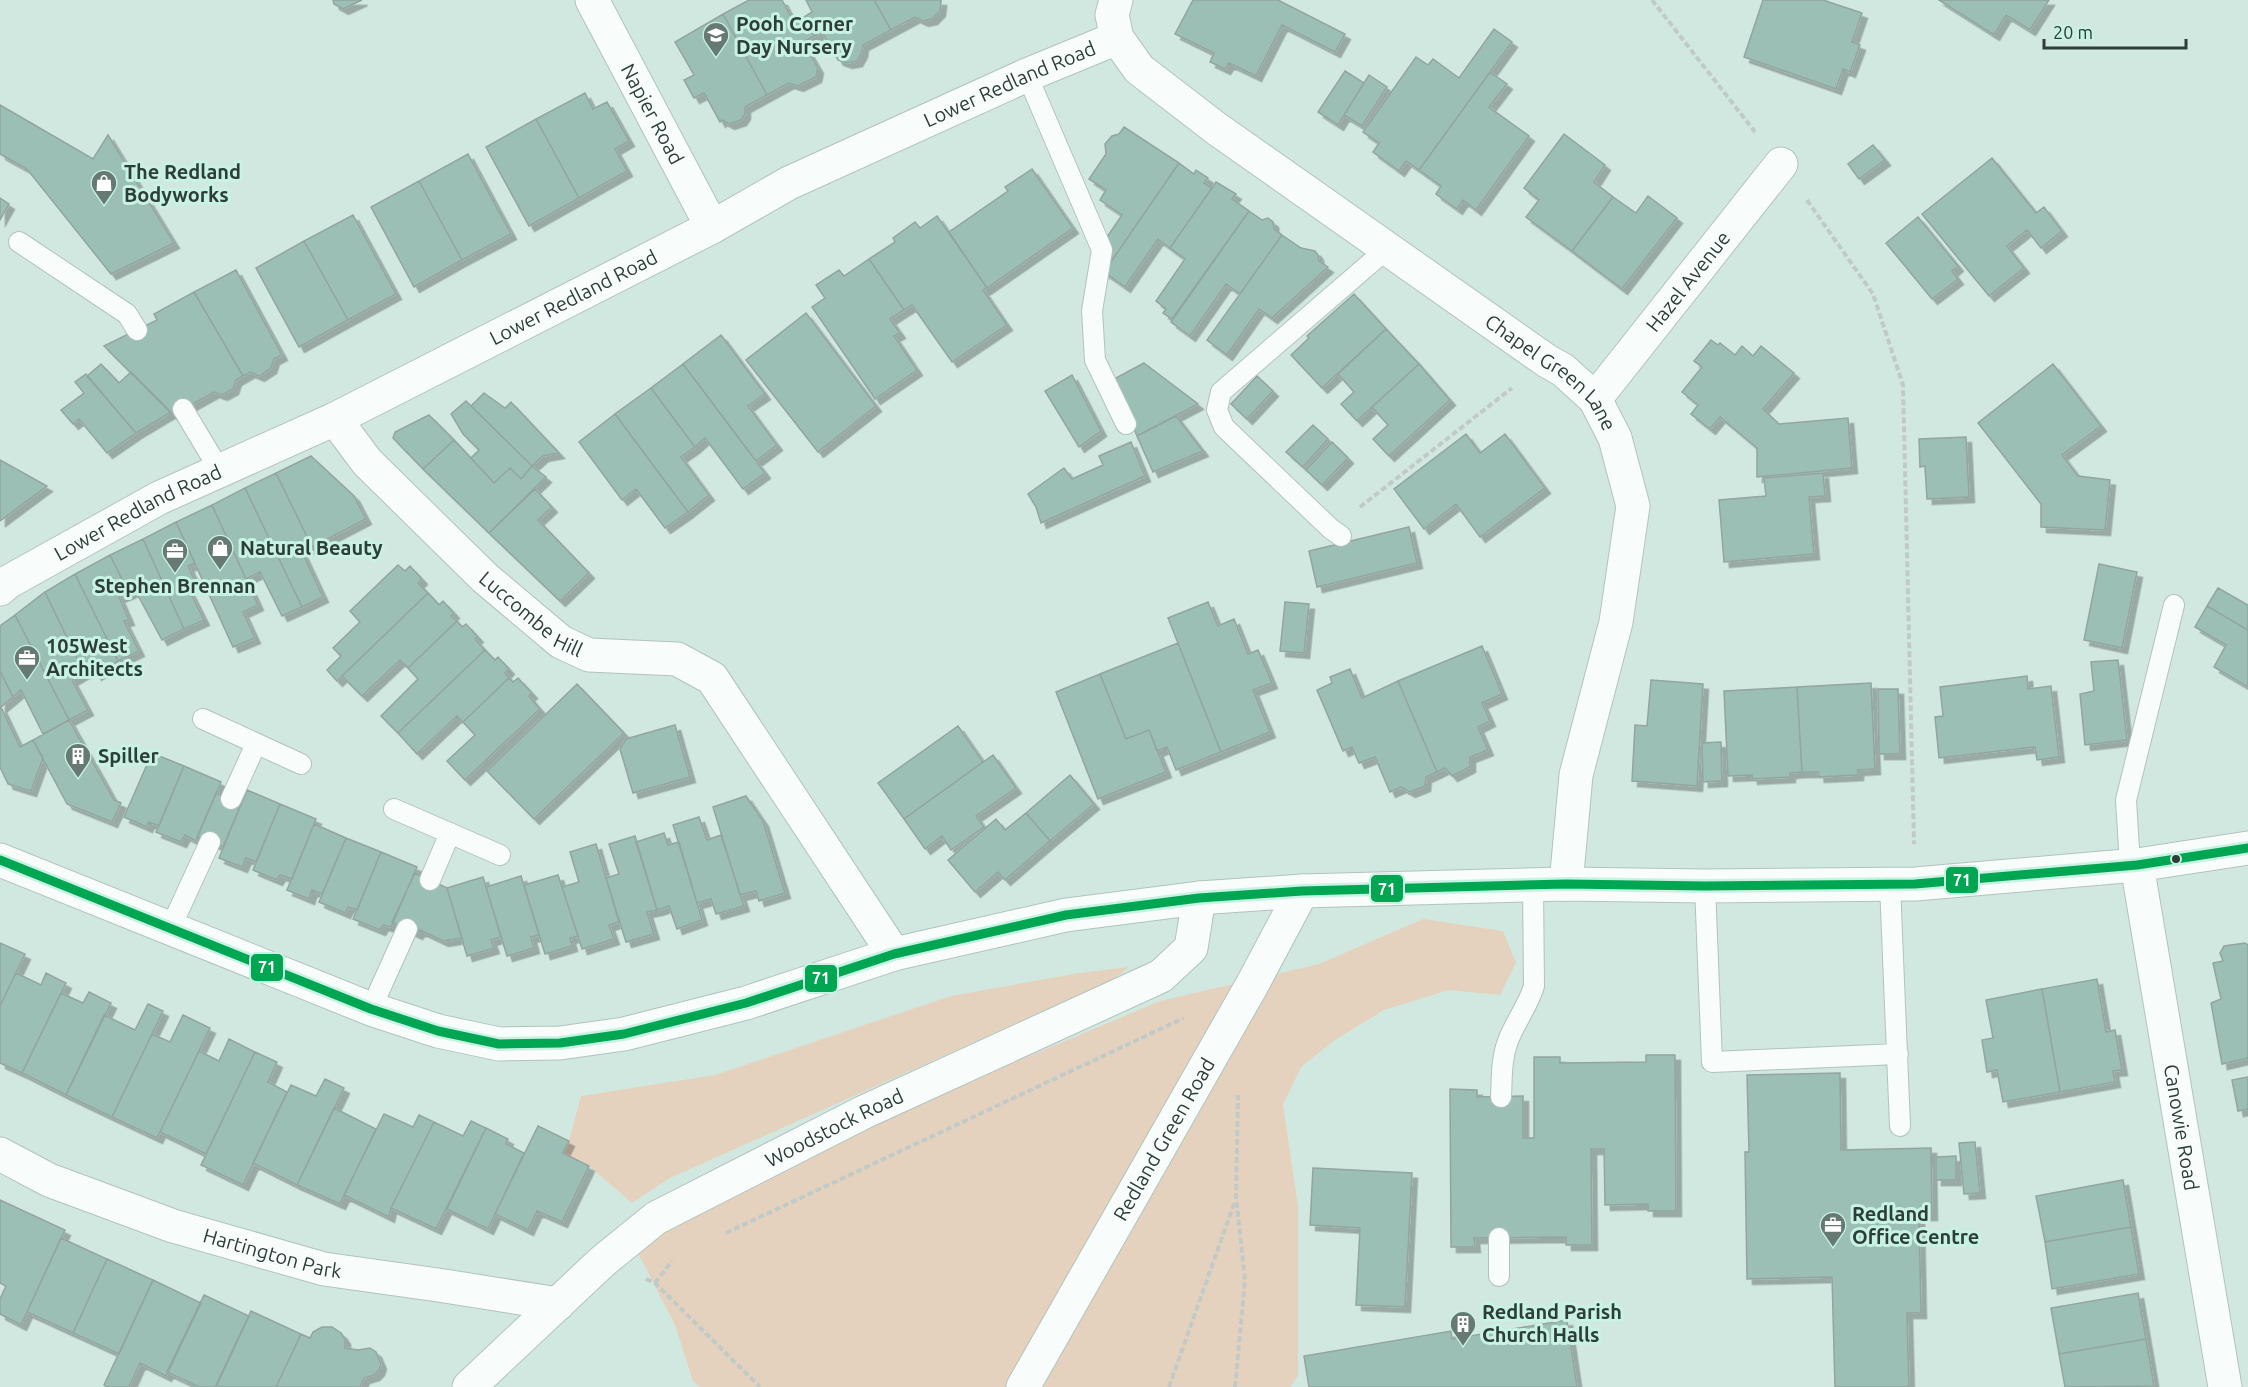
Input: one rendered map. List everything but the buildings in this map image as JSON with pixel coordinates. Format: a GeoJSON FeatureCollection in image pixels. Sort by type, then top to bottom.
{"type":"FeatureCollection","features":[{"type":"Feature","properties":{"kind":"street","name":"Napier Road"},"geometry":{"type":"LineString","coordinates":[[592,0],[712,227]]}},
{"type":"Feature","properties":{"kind":"street","name":"Lower Redland Road"},"geometry":{"type":"LineString","coordinates":[[3,583],[159,498],[335,419],[712,227],[789,183],[1027,75],[1117,38],[1112,15],[1116,0]]}},
{"type":"Feature","properties":{"kind":"street","name":"Chapel Green Lane"},"geometry":{"type":"LineString","coordinates":[[1117,38],[1139,69],[1217,129],[1563,370],[1594,399],[1615,438],[1633,506],[1616,622],[1576,775],[1566,884]]}},
{"type":"Feature","properties":{"kind":"street","name":"Hazel Avenue"},"geometry":{"type":"LineString","coordinates":[[1594,399],[1781,164]]}},
{"type":"Feature","properties":{"kind":"street","name":"Luccombe Hill"},"geometry":{"type":"LineString","coordinates":[[335,419],[367,462],[401,496],[485,578],[561,642],[589,655],[677,659],[712,678],[894,954]]}},
{"type":"Feature","properties":{"kind":"street"},"geometry":{"type":"LineString","coordinates":[[0,860],[371,1009],[438,1031],[499,1044],[560,1043],[624,1034],[746,1003],[894,954],[1066,915],[1199,898],[1302,891],[1566,884],[1705,886],[1903,884],[2002,878],[2134,865],[2248,848]]}},
{"type":"Feature","properties":{"kind":"street","name":"Canowie Road"},"geometry":{"type":"LineString","coordinates":[[2134,865],[2225,1387]]}},
{"type":"Feature","properties":{"kind":"street","name":"Redland Green Road"},"geometry":{"type":"LineString","coordinates":[[1023,1387],[1263,967],[1302,891]]}},
{"type":"Feature","properties":{"kind":"street","name":"Woodstock Road"},"geometry":{"type":"LineString","coordinates":[[469,1387],[603,1260],[656,1218],[864,1113],[1161,976],[1191,948],[1199,898]]}},
{"type":"Feature","properties":{"kind":"street","name":"Hartington Park"},"geometry":{"type":"LineString","coordinates":[[0,1154],[49,1180],[173,1226],[324,1269],[558,1304]]}},
{"type":"Feature","properties":{"kind":"lane"},"geometry":{"type":"LineString","coordinates":[[1027,75],[1102,250],[1092,311],[1095,360],[1126,424]]}},
{"type":"Feature","properties":{"kind":"lane"},"geometry":{"type":"LineString","coordinates":[[19,242],[127,314],[137,330]]}},
{"type":"Feature","properties":{"kind":"lane"},"geometry":{"type":"LineString","coordinates":[[1336,533],[1224,427],[1216,410],[1221,392],[1388,248]]}},
{"type":"Feature","properties":{"kind":"lane"},"geometry":{"type":"LineString","coordinates":[[183,409],[220,471]]}},
{"type":"Feature","properties":{"kind":"lane"},"geometry":{"type":"LineString","coordinates":[[2134,865],[2126,800],[2174,605]]}},
{"type":"Feature","properties":{"kind":"lane"},"geometry":{"type":"LineString","coordinates":[[202,719],[301,764]]}},
{"type":"Feature","properties":{"kind":"lane"},"geometry":{"type":"LineString","coordinates":[[231,799],[256,744]]}},
{"type":"Feature","properties":{"kind":"lane"},"geometry":{"type":"LineString","coordinates":[[394,809],[500,855]]}},
{"type":"Feature","properties":{"kind":"lane"},"geometry":{"type":"LineString","coordinates":[[429,880],[450,833]]}},
{"type":"Feature","properties":{"kind":"lane"},"geometry":{"type":"LineString","coordinates":[[170,929],[210,842]]}},
{"type":"Feature","properties":{"kind":"lane"},"geometry":{"type":"LineString","coordinates":[[1900,1126],[1898,1054],[1903,884]]}},
{"type":"Feature","properties":{"kind":"lane"},"geometry":{"type":"LineString","coordinates":[[1502,1096],[1503,1058],[1508,1039],[1530,1000],[1534,986],[1533,885]]}},
{"type":"Feature","properties":{"kind":"lane"},"geometry":{"type":"LineString","coordinates":[[1705,886],[1713,1062],[1898,1054]]}},
{"type":"Feature","properties":{"kind":"lane"},"geometry":{"type":"LineString","coordinates":[[371,1009],[407,929]]}},
{"type":"Feature","properties":{"kind":"lane"},"geometry":{"type":"LineString","coordinates":[[1499,1238],[1499,1276]]}},
{"type":"Feature","properties":{"kind":"path"},"geometry":{"type":"LineString","coordinates":[[1652,0],[1781,164],[1873,294],[1903,385],[1903,884]]}},
{"type":"Feature","properties":{"kind":"path"},"geometry":{"type":"LineString","coordinates":[[1336,533],[1547,361]]}},
{"type":"Feature","properties":{"kind":"path"},"geometry":{"type":"LineString","coordinates":[[719,1236],[1188,1016]]}},
{"type":"Feature","properties":{"kind":"path"},"geometry":{"type":"LineString","coordinates":[[1235,1387],[1245,1280],[1236,1197],[1239,1084]]}},
{"type":"Feature","properties":{"kind":"path"},"geometry":{"type":"LineString","coordinates":[[1169,1387],[1236,1197]]}},
{"type":"Feature","properties":{"kind":"path"},"geometry":{"type":"LineString","coordinates":[[656,1283],[676,1256]]}},
{"type":"Feature","properties":{"kind":"path"},"geometry":{"type":"LineString","coordinates":[[603,1260],[656,1283],[760,1387]]}},
{"type":"Feature","properties":{"kind":"shaded area"},"geometry":{"type":"Polygon","coordinates":[[[1423,919],[1503,931],[1516,963],[1500,995],[1449,990],[1384,1010],[1335,1040],[1301,1067],[1283,1105],[1298,1206],[1298,1376],[1290,1387],[700,1387],[693,1381],[675,1325],[638,1253],[657,1235],[904,1109],[1160,1001],[1319,964],[1423,919]]]}},
{"type":"Feature","properties":{"kind":"shaded area"},"geometry":{"type":"Polygon","coordinates":[[[1129,967],[1113,980],[670,1178],[632,1203],[589,1166],[563,1153],[569,1141],[581,1096],[715,1075],[951,996],[1079,973],[1129,967]]]}},
{"type":"Feature","properties":{"kind":"transit line","name":"71"},"geometry":{"type":"LineString","coordinates":[[0,860],[371,1009],[438,1031],[499,1044],[560,1043],[624,1034],[746,1003],[894,954],[1066,915],[1199,898],[1302,891],[1566,884],[1705,886],[1915,884],[2137,865],[2248,848]]}},
{"type":"Feature","properties":{"kind":"place","name":"Pooh Corner Day Nursery"},"geometry":{"type":"Point","coordinates":[716,58]}},
{"type":"Feature","properties":{"kind":"place","name":"The Redland Bodyworks"},"geometry":{"type":"Point","coordinates":[104,206]}},
{"type":"Feature","properties":{"kind":"place","name":"Natural Beauty"},"geometry":{"type":"Point","coordinates":[220,571]}},
{"type":"Feature","properties":{"kind":"place","name":"Stephen Brennan"},"geometry":{"type":"Point","coordinates":[175,574]}},
{"type":"Feature","properties":{"kind":"place","name":"105West Architects"},"geometry":{"type":"Point","coordinates":[27,681]}},
{"type":"Feature","properties":{"kind":"place","name":"Spiller"},"geometry":{"type":"Point","coordinates":[78,779]}},
{"type":"Feature","properties":{"kind":"place","name":"Redland Office Centre"},"geometry":{"type":"Point","coordinates":[1833,1248]}},
{"type":"Feature","properties":{"kind":"place","name":"Redland Parish Church Halls"},"geometry":{"type":"Point","coordinates":[1463,1347]}}]}
